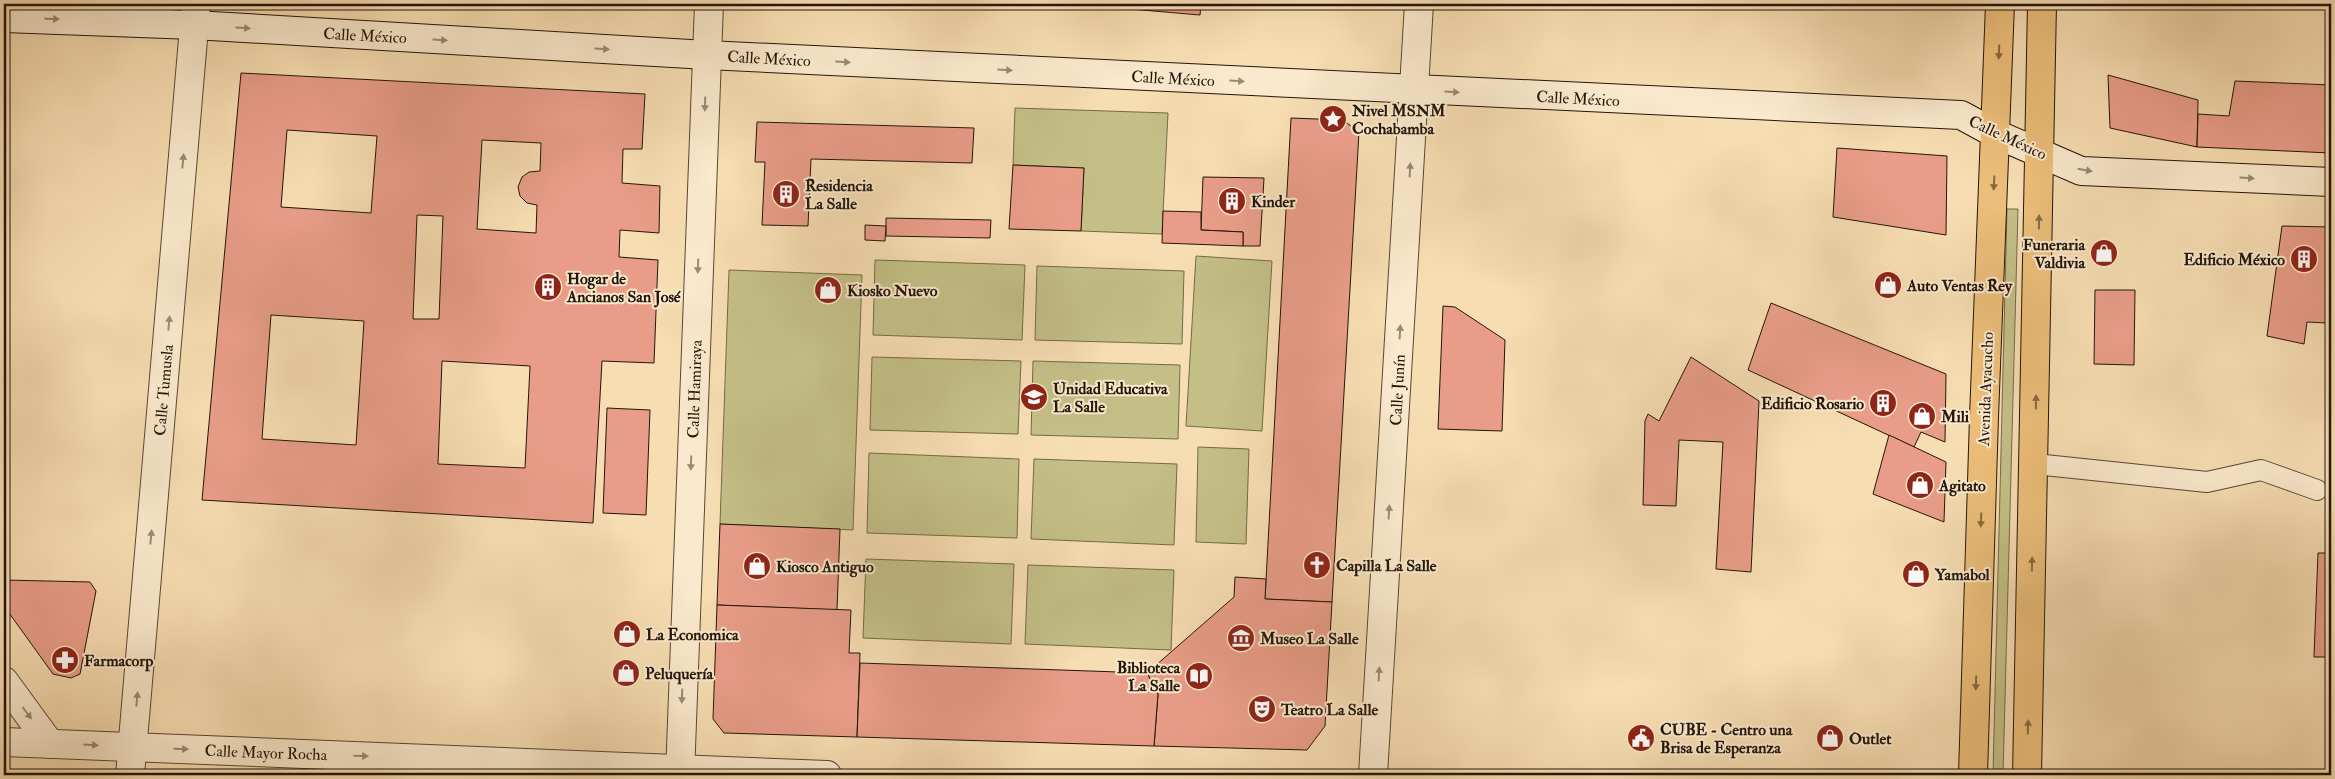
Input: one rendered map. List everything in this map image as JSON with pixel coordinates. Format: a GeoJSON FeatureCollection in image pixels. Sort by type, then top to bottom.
{"type":"FeatureCollection","features":[{"type":"Feature","properties":{"kind":"main road","name":"Avenida Ayacucho"},"geometry":{"type":"LineString","coordinates":[[1973,775],[2000,4]]}},
{"type":"Feature","properties":{"kind":"main road"},"geometry":{"type":"LineString","coordinates":[[2027,775],[2035,464],[2042,4]]}},
{"type":"Feature","properties":{"kind":"street","name":"Calle Hamiraya"},"geometry":{"type":"LineString","coordinates":[[680,772],[709,4]]}},
{"type":"Feature","properties":{"kind":"street","name":"Calle Junín"},"geometry":{"type":"LineString","coordinates":[[1373,775],[1419,4]]}},
{"type":"Feature","properties":{"kind":"street","name":"Calle México"},"geometry":{"type":"LineString","coordinates":[[4,18],[195,15],[707,55],[1961,115],[1996,134],[2082,171],[2331,182]]}},
{"type":"Feature","properties":{"kind":"street","name":"Calle Tumusla"},"geometry":{"type":"LineString","coordinates":[[130,775],[195,15]]}},
{"type":"Feature","properties":{"kind":"street"},"geometry":{"type":"LineString","coordinates":[[4,681],[50,744]]}},
{"type":"Feature","properties":{"kind":"street","name":"Calle Mayor Rocha"},"geometry":{"type":"LineString","coordinates":[[4,742],[680,772],[827,775]]}},
{"type":"Feature","properties":{"kind":"lane"},"geometry":{"type":"LineString","coordinates":[[2035,464],[2207,482],[2261,470],[2317,490]]}},
{"type":"Feature","properties":{"kind":"shaded area"},"geometry":{"type":"Polygon","coordinates":[[[1015,108],[1168,113],[1162,234],[1081,231],[1084,168],[1013,165],[1015,108]]]}},
{"type":"Feature","properties":{"kind":"shaded area"},"geometry":{"type":"Polygon","coordinates":[[[2007,209],[2018,209],[2003,775],[1993,775],[2007,209]]]}},
{"type":"Feature","properties":{"kind":"shaded area"},"geometry":{"type":"Polygon","coordinates":[[[1196,256],[1272,261],[1262,431],[1186,426],[1196,256]]]}},
{"type":"Feature","properties":{"kind":"shaded area"},"geometry":{"type":"Polygon","coordinates":[[[875,260],[1025,265],[1022,340],[873,335],[875,260]]]}},
{"type":"Feature","properties":{"kind":"shaded area"},"geometry":{"type":"Polygon","coordinates":[[[1037,266],[1184,271],[1182,344],[1035,340],[1037,266]]]}},
{"type":"Feature","properties":{"kind":"shaded area"},"geometry":{"type":"Polygon","coordinates":[[[729,270],[862,275],[853,530],[720,524],[729,270]]]}},
{"type":"Feature","properties":{"kind":"shaded area"},"geometry":{"type":"Polygon","coordinates":[[[872,357],[1021,361],[1018,434],[870,430],[872,357]]]}},
{"type":"Feature","properties":{"kind":"shaded area"},"geometry":{"type":"Polygon","coordinates":[[[1033,361],[1180,365],[1178,439],[1031,435],[1033,361]]]}},
{"type":"Feature","properties":{"kind":"shaded area"},"geometry":{"type":"Polygon","coordinates":[[[1198,447],[1249,449],[1246,544],[1196,542],[1198,447]]]}},
{"type":"Feature","properties":{"kind":"shaded area"},"geometry":{"type":"Polygon","coordinates":[[[869,453],[1019,459],[1017,538],[867,533],[869,453]]]}},
{"type":"Feature","properties":{"kind":"shaded area"},"geometry":{"type":"Polygon","coordinates":[[[1034,459],[1177,464],[1174,545],[1031,539],[1034,459]]]}},
{"type":"Feature","properties":{"kind":"shaded area"},"geometry":{"type":"Polygon","coordinates":[[[866,559],[1014,564],[1011,644],[863,638],[866,559]]]}},
{"type":"Feature","properties":{"kind":"shaded area"},"geometry":{"type":"Polygon","coordinates":[[[1028,565],[1174,570],[1171,650],[1025,644],[1028,565]]]}},
{"type":"Feature","properties":{"kind":"building"},"geometry":{"type":"Polygon","coordinates":[[[1131,4],[1201,4],[1200,15],[1130,9],[1131,4]]]}},
{"type":"Feature","properties":{"kind":"building","name":"Hogar de Ancianos San José"},"geometry":{"type":"Polygon","coordinates":[[[241,73],[645,94],[642,149],[623,149],[622,183],[660,186],[659,233],[620,230],[619,257],[658,260],[654,363],[602,361],[593,523],[202,500],[241,73]],[[287,130],[281,207],[371,213],[377,136],[287,130]],[[482,140],[477,229],[536,233],[537,205],[527,203],[520,196],[518,187],[522,177],[529,172],[540,171],[541,143],[482,140]],[[417,215],[413,319],[439,319],[443,216],[417,215]],[[271,315],[262,439],[356,445],[364,321],[271,315]],[[442,361],[438,464],[525,468],[530,366],[442,361]]]}},
{"type":"Feature","properties":{"kind":"building"},"geometry":{"type":"Polygon","coordinates":[[[2108,75],[2198,100],[2197,147],[2110,128],[2108,75]]]}},
{"type":"Feature","properties":{"kind":"building"},"geometry":{"type":"Polygon","coordinates":[[[2235,81],[2331,85],[2331,153],[2197,147],[2198,114],[2229,116],[2235,81]]]}},
{"type":"Feature","properties":{"kind":"building"},"geometry":{"type":"Polygon","coordinates":[[[1291,118],[1343,120],[1359,132],[1332,602],[1265,599],[1291,118]]]}},
{"type":"Feature","properties":{"kind":"building","name":"Residencia La Salle"},"geometry":{"type":"Polygon","coordinates":[[[757,122],[974,128],[972,163],[811,159],[808,226],[762,225],[765,162],[755,162],[757,122]]]}},
{"type":"Feature","properties":{"kind":"building"},"geometry":{"type":"Polygon","coordinates":[[[1837,148],[1947,156],[1946,235],[1833,217],[1837,148]]]}},
{"type":"Feature","properties":{"kind":"building"},"geometry":{"type":"Polygon","coordinates":[[[1013,165],[1084,168],[1081,231],[1009,229],[1013,165]]]}},
{"type":"Feature","properties":{"kind":"building","name":"Kinder"},"geometry":{"type":"Polygon","coordinates":[[[1203,177],[1264,178],[1260,246],[1243,246],[1243,232],[1201,230],[1203,177]]]}},
{"type":"Feature","properties":{"kind":"building"},"geometry":{"type":"Polygon","coordinates":[[[1163,211],[1201,212],[1201,230],[1243,232],[1243,246],[1162,243],[1163,211]]]}},
{"type":"Feature","properties":{"kind":"building"},"geometry":{"type":"Polygon","coordinates":[[[886,218],[991,220],[990,238],[886,236],[886,218]]]}},
{"type":"Feature","properties":{"kind":"building"},"geometry":{"type":"Polygon","coordinates":[[[865,225],[886,226],[885,241],[865,240],[865,225]]]}},
{"type":"Feature","properties":{"kind":"building","name":"Edificio México"},"geometry":{"type":"Polygon","coordinates":[[[2282,226],[2331,227],[2331,291],[2327,323],[2307,322],[2304,344],[2267,336],[2282,226]]]}},
{"type":"Feature","properties":{"kind":"building"},"geometry":{"type":"Polygon","coordinates":[[[2095,290],[2135,290],[2134,365],[2094,364],[2095,290]]]}},
{"type":"Feature","properties":{"kind":"building","name":"Edificio Rosario"},"geometry":{"type":"Polygon","coordinates":[[[1771,303],[1946,374],[1945,442],[1921,432],[1914,447],[1748,370],[1771,303]]]}},
{"type":"Feature","properties":{"kind":"building"},"geometry":{"type":"Polygon","coordinates":[[[1443,306],[1455,307],[1505,340],[1502,431],[1438,429],[1443,306]]]}},
{"type":"Feature","properties":{"kind":"building"},"geometry":{"type":"Polygon","coordinates":[[[1691,357],[1759,401],[1751,572],[1716,569],[1723,442],[1679,440],[1676,506],[1643,505],[1645,421],[1648,414],[1659,421],[1691,357]]]}},
{"type":"Feature","properties":{"kind":"building"},"geometry":{"type":"Polygon","coordinates":[[[607,408],[650,410],[646,515],[603,513],[607,408]]]}},
{"type":"Feature","properties":{"kind":"building"},"geometry":{"type":"Polygon","coordinates":[[[1889,435],[1946,462],[1944,522],[1873,494],[1889,435]]]}},
{"type":"Feature","properties":{"kind":"building"},"geometry":{"type":"Polygon","coordinates":[[[720,524],[840,529],[837,610],[717,605],[720,524]]]}},
{"type":"Feature","properties":{"kind":"building"},"geometry":{"type":"Polygon","coordinates":[[[2318,553],[2331,553],[2331,657],[2314,657],[2318,553]]]}},
{"type":"Feature","properties":{"kind":"building"},"geometry":{"type":"Polygon","coordinates":[[[1235,577],[1266,579],[1265,599],[1332,602],[1325,726],[1307,750],[1154,746],[1158,694],[1147,673],[1234,597],[1235,577]]]}},
{"type":"Feature","properties":{"kind":"building"},"geometry":{"type":"Polygon","coordinates":[[[4,580],[90,582],[96,591],[80,674],[71,678],[53,674],[4,606],[4,580]]]}},
{"type":"Feature","properties":{"kind":"building"},"geometry":{"type":"Polygon","coordinates":[[[717,605],[851,610],[849,653],[860,653],[857,737],[724,733],[713,719],[717,605]]]}},
{"type":"Feature","properties":{"kind":"building"},"geometry":{"type":"Polygon","coordinates":[[[860,663],[1147,673],[1158,694],[1154,746],[857,737],[860,663]]]}},
{"type":"Feature","properties":{"kind":"place","name":"Nivel MSNM Cochabamba"},"geometry":{"type":"Point","coordinates":[1333,119]}},
{"type":"Feature","properties":{"kind":"place","name":"Residencia La Salle"},"geometry":{"type":"Point","coordinates":[786,194]}},
{"type":"Feature","properties":{"kind":"place","name":"Kinder"},"geometry":{"type":"Point","coordinates":[1232,201]}},
{"type":"Feature","properties":{"kind":"place","name":"Funeraria Valdivia"},"geometry":{"type":"Point","coordinates":[2104,253]}},
{"type":"Feature","properties":{"kind":"place","name":"Edificio México"},"geometry":{"type":"Point","coordinates":[2304,259]}},
{"type":"Feature","properties":{"kind":"place","name":"Auto Ventas Rey"},"geometry":{"type":"Point","coordinates":[1888,285]}},
{"type":"Feature","properties":{"kind":"place","name":"Hogar de Ancianos San José"},"geometry":{"type":"Point","coordinates":[548,287]}},
{"type":"Feature","properties":{"kind":"place","name":"Kiosko Nuevo"},"geometry":{"type":"Point","coordinates":[828,290]}},
{"type":"Feature","properties":{"kind":"place","name":"Unidad Educativa La Salle"},"geometry":{"type":"Point","coordinates":[1034,397]}},
{"type":"Feature","properties":{"kind":"place","name":"Edificio Rosario"},"geometry":{"type":"Point","coordinates":[1883,403]}},
{"type":"Feature","properties":{"kind":"place","name":"Mili"},"geometry":{"type":"Point","coordinates":[1922,416]}},
{"type":"Feature","properties":{"kind":"place","name":"Agitato"},"geometry":{"type":"Point","coordinates":[1920,485]}},
{"type":"Feature","properties":{"kind":"place","name":"Capilla La Salle"},"geometry":{"type":"Point","coordinates":[1317,565]}},
{"type":"Feature","properties":{"kind":"place","name":"Kiosco Antiguo"},"geometry":{"type":"Point","coordinates":[757,566]}},
{"type":"Feature","properties":{"kind":"place","name":"Yamabol"},"geometry":{"type":"Point","coordinates":[1916,574]}},
{"type":"Feature","properties":{"kind":"place","name":"La Economica"},"geometry":{"type":"Point","coordinates":[627,634]}},
{"type":"Feature","properties":{"kind":"place","name":"Museo La Salle"},"geometry":{"type":"Point","coordinates":[1241,638]}},
{"type":"Feature","properties":{"kind":"place","name":"Farmacorp"},"geometry":{"type":"Point","coordinates":[65,660]}},
{"type":"Feature","properties":{"kind":"place","name":"Peluquería"},"geometry":{"type":"Point","coordinates":[626,673]}},
{"type":"Feature","properties":{"kind":"place","name":"Biblioteca La Salle"},"geometry":{"type":"Point","coordinates":[1199,676]}},
{"type":"Feature","properties":{"kind":"place","name":"Teatro La Salle"},"geometry":{"type":"Point","coordinates":[1262,709]}},
{"type":"Feature","properties":{"kind":"place","name":"CUBE - Centro una Brisa de Esperanza"},"geometry":{"type":"Point","coordinates":[1641,738]}},
{"type":"Feature","properties":{"kind":"place","name":"Outlet"},"geometry":{"type":"Point","coordinates":[1830,738]}}]}
